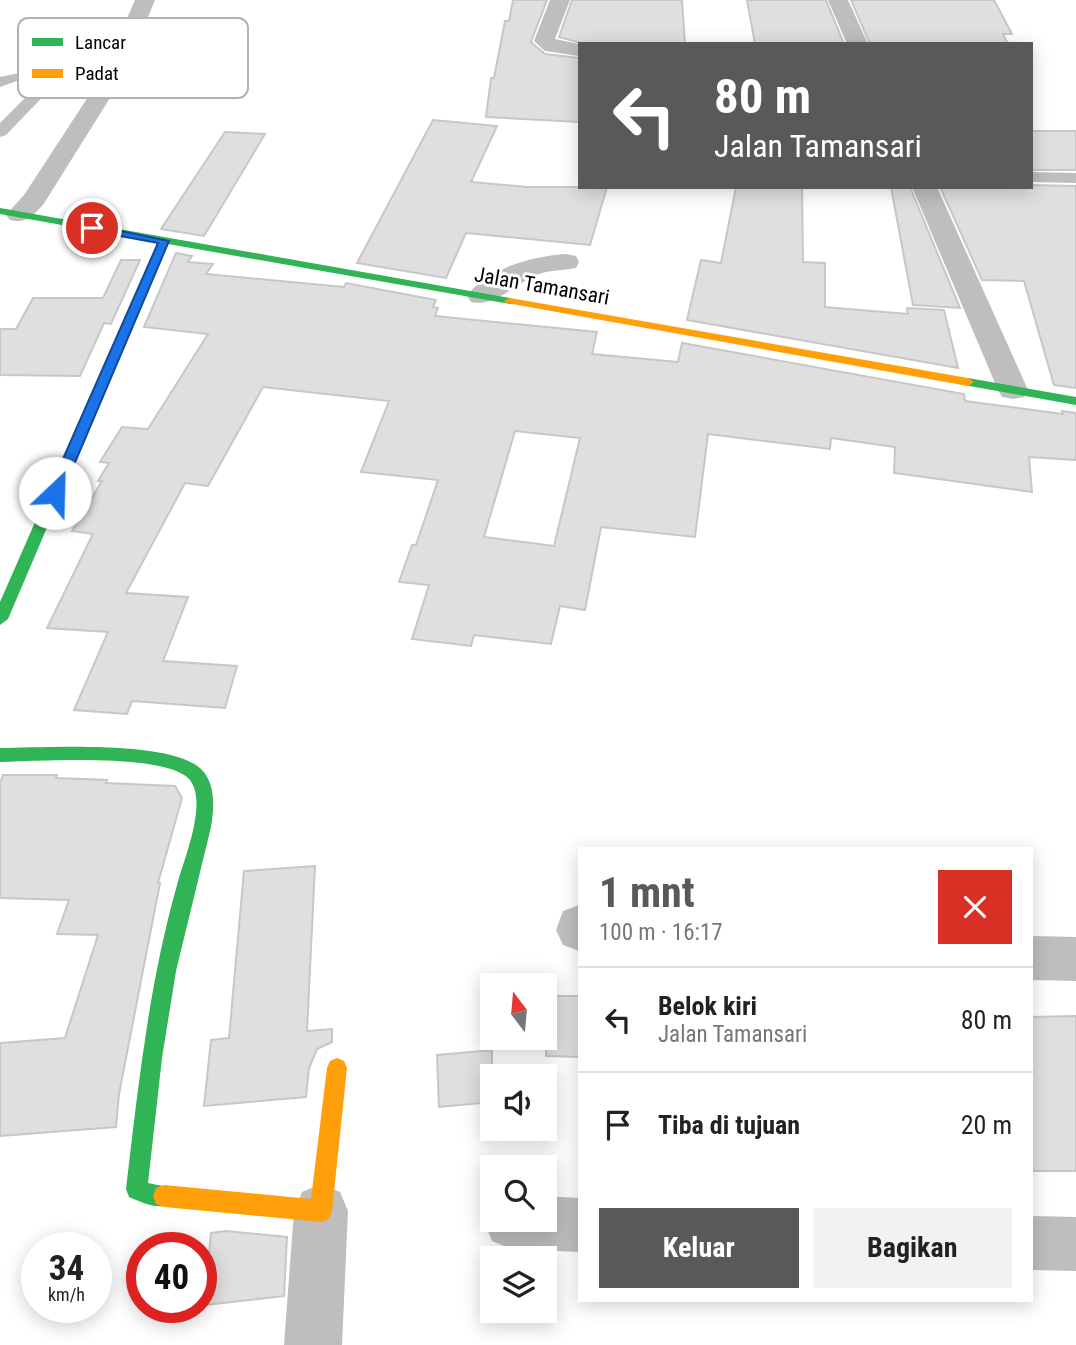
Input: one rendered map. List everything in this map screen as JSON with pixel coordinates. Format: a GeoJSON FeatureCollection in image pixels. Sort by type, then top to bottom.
{"type":"FeatureCollection","features":[{"type":"Feature","properties":{"kind":"street"},"geometry":{"type":"LineString","coordinates":[[137,18],[145,0]]}},
{"type":"Feature","properties":{"kind":"street"},"geometry":{"type":"LineString","coordinates":[[560,0],[544,41],[552,47],[578,50]]}},
{"type":"Feature","properties":{"kind":"street"},"geometry":{"type":"LineString","coordinates":[[838,0],[857,42]]}},
{"type":"Feature","properties":{"kind":"street"},"geometry":{"type":"LineString","coordinates":[[10,213],[34,200],[99,98]]}},
{"type":"Feature","properties":{"kind":"street"},"geometry":{"type":"LineString","coordinates":[[925,189],[1013,390]]}},
{"type":"Feature","properties":{"kind":"street","name":"Jalan Tamansari"},"geometry":{"type":"LineString","coordinates":[[10,213],[734,343],[1076,401]]}},
{"type":"Feature","properties":{"kind":"street"},"geometry":{"type":"LineString","coordinates":[[0,619],[164,241]]}},
{"type":"Feature","properties":{"kind":"street"},"geometry":{"type":"LineString","coordinates":[[481,296],[524,268],[566,262]]}},
{"type":"Feature","properties":{"kind":"street"},"geometry":{"type":"LineString","coordinates":[[0,755],[136,756],[174,763],[194,773],[206,798],[201,833],[184,886],[171,952],[147,1094],[137,1189],[148,1194],[321,1210]]}},
{"type":"Feature","properties":{"kind":"street"},"geometry":{"type":"LineString","coordinates":[[1033,958],[1076,959]]}},
{"type":"Feature","properties":{"kind":"street"},"geometry":{"type":"LineString","coordinates":[[313,1345],[321,1210],[337,1068]]}},
{"type":"Feature","properties":{"kind":"street"},"geometry":{"type":"LineString","coordinates":[[557,1224],[578,1225]]}},
{"type":"Feature","properties":{"kind":"street"},"geometry":{"type":"LineString","coordinates":[[1033,1242],[1076,1244]]}},
{"type":"Feature","properties":{"kind":"lane"},"geometry":{"type":"LineString","coordinates":[[0,83],[6,79],[18,78]]}},
{"type":"Feature","properties":{"kind":"lane"},"geometry":{"type":"LineString","coordinates":[[3,125],[32,98]]}},
{"type":"Feature","properties":{"kind":"lane"},"geometry":{"type":"LineString","coordinates":[[1033,177],[1076,178]]}},
{"type":"Feature","properties":{"kind":"building"},"geometry":{"type":"Polygon","coordinates":[[[513,0],[547,0],[531,42],[545,54],[578,58],[578,122],[486,117],[491,78],[494,78],[505,21],[509,21],[513,0]]]}},
{"type":"Feature","properties":{"kind":"building"},"geometry":{"type":"Polygon","coordinates":[[[572,0],[682,0],[685,42],[578,42],[559,37],[572,0]]]}},
{"type":"Feature","properties":{"kind":"building"},"geometry":{"type":"Polygon","coordinates":[[[747,0],[826,0],[843,42],[755,42],[747,0]]]}},
{"type":"Feature","properties":{"kind":"building"},"geometry":{"type":"Polygon","coordinates":[[[851,0],[994,0],[1012,34],[1003,34],[1007,42],[869,42],[851,0]]]}},
{"type":"Feature","properties":{"kind":"building"},"geometry":{"type":"Polygon","coordinates":[[[433,120],[497,126],[471,182],[606,189],[590,245],[466,233],[446,278],[357,263],[433,120]]]}},
{"type":"Feature","properties":{"kind":"building"},"geometry":{"type":"Polygon","coordinates":[[[1033,131],[1076,131],[1076,170],[1033,170],[1033,131]]]}},
{"type":"Feature","properties":{"kind":"building"},"geometry":{"type":"Polygon","coordinates":[[[225,132],[265,134],[204,236],[161,229],[225,132]]]}},
{"type":"Feature","properties":{"kind":"building"},"geometry":{"type":"Polygon","coordinates":[[[1076,186],[1076,388],[1054,385],[1024,281],[982,280],[941,189],[1076,186]]]}},
{"type":"Feature","properties":{"kind":"building"},"geometry":{"type":"Polygon","coordinates":[[[736,189],[802,189],[803,262],[825,263],[825,307],[908,314],[907,308],[944,310],[958,368],[687,320],[701,260],[721,263],[736,189]]]}},
{"type":"Feature","properties":{"kind":"building"},"geometry":{"type":"Polygon","coordinates":[[[891,189],[911,189],[960,308],[913,305],[891,189]]]}},
{"type":"Feature","properties":{"kind":"building"},"geometry":{"type":"Polygon","coordinates":[[[176,253],[192,256],[188,262],[213,264],[206,274],[344,287],[346,283],[436,300],[433,307],[438,308],[435,316],[597,332],[592,354],[678,362],[682,343],[964,394],[965,401],[1063,414],[1062,411],[1076,413],[1076,460],[1029,457],[1032,492],[894,473],[895,447],[831,438],[830,449],[708,434],[695,537],[601,527],[585,610],[560,606],[551,644],[474,635],[471,646],[412,639],[429,585],[399,582],[412,545],[416,545],[438,480],[361,472],[389,401],[263,387],[208,486],[185,483],[126,593],[188,597],[163,661],[237,666],[225,708],[132,701],[127,714],[74,710],[108,632],[47,628],[93,534],[72,531],[102,481],[98,481],[109,463],[100,462],[122,427],[148,429],[208,334],[144,327],[176,253]],[[515,431],[484,537],[554,546],[580,438],[515,431]]]}},
{"type":"Feature","properties":{"kind":"building"},"geometry":{"type":"Polygon","coordinates":[[[121,260],[140,260],[111,324],[104,323],[80,376],[0,375],[0,329],[16,329],[33,298],[103,298],[121,260]]]}},
{"type":"Feature","properties":{"kind":"building"},"geometry":{"type":"Polygon","coordinates":[[[3,775],[57,775],[56,778],[107,780],[106,783],[175,786],[182,798],[158,883],[119,1094],[116,1127],[0,1136],[0,1043],[65,1038],[98,935],[57,934],[69,900],[0,898],[0,783],[3,775]]]}},
{"type":"Feature","properties":{"kind":"building"},"geometry":{"type":"Polygon","coordinates":[[[315,866],[307,1031],[332,1029],[332,1042],[317,1049],[309,1068],[306,1097],[204,1106],[211,1040],[229,1038],[244,871],[315,866]]]}},
{"type":"Feature","properties":{"kind":"building"},"geometry":{"type":"Polygon","coordinates":[[[557,996],[578,996],[578,1057],[546,1056],[546,1050],[557,1050],[557,996]]]}},
{"type":"Feature","properties":{"kind":"building"},"geometry":{"type":"Polygon","coordinates":[[[1076,1016],[1076,1171],[1033,1171],[1033,1017],[1076,1016]]]}},
{"type":"Feature","properties":{"kind":"building"},"geometry":{"type":"Polygon","coordinates":[[[492,1050],[492,1064],[480,1064],[480,1103],[439,1107],[437,1055],[492,1050]]]}},
{"type":"Feature","properties":{"kind":"building"},"geometry":{"type":"Polygon","coordinates":[[[217,1232],[287,1237],[284,1296],[217,1304],[217,1232]]]}},
{"type":"Feature","properties":{"kind":"traffic: fast"},"geometry":{"type":"LineString","coordinates":[[0,211],[510,301]]}},
{"type":"Feature","properties":{"kind":"traffic: fast"},"geometry":{"type":"LineString","coordinates":[[0,619],[164,241]]}},
{"type":"Feature","properties":{"kind":"traffic: fast"},"geometry":{"type":"LineString","coordinates":[[968,382],[1076,401]]}},
{"type":"Feature","properties":{"kind":"traffic: fast"},"geometry":{"type":"LineString","coordinates":[[0,755],[132,756],[180,765],[200,780],[205,798],[202,827],[166,971],[137,1189],[164,1196]]}},
{"type":"Feature","properties":{"kind":"traffic: slow"},"geometry":{"type":"LineString","coordinates":[[510,301],[968,382]]}},
{"type":"Feature","properties":{"kind":"traffic: slow"},"geometry":{"type":"LineString","coordinates":[[164,1196],[321,1211],[337,1068]]}},
{"type":"Feature","properties":{"kind":"route"},"geometry":{"type":"LineString","coordinates":[[55,493],[164,241],[92,228]]}}]}
